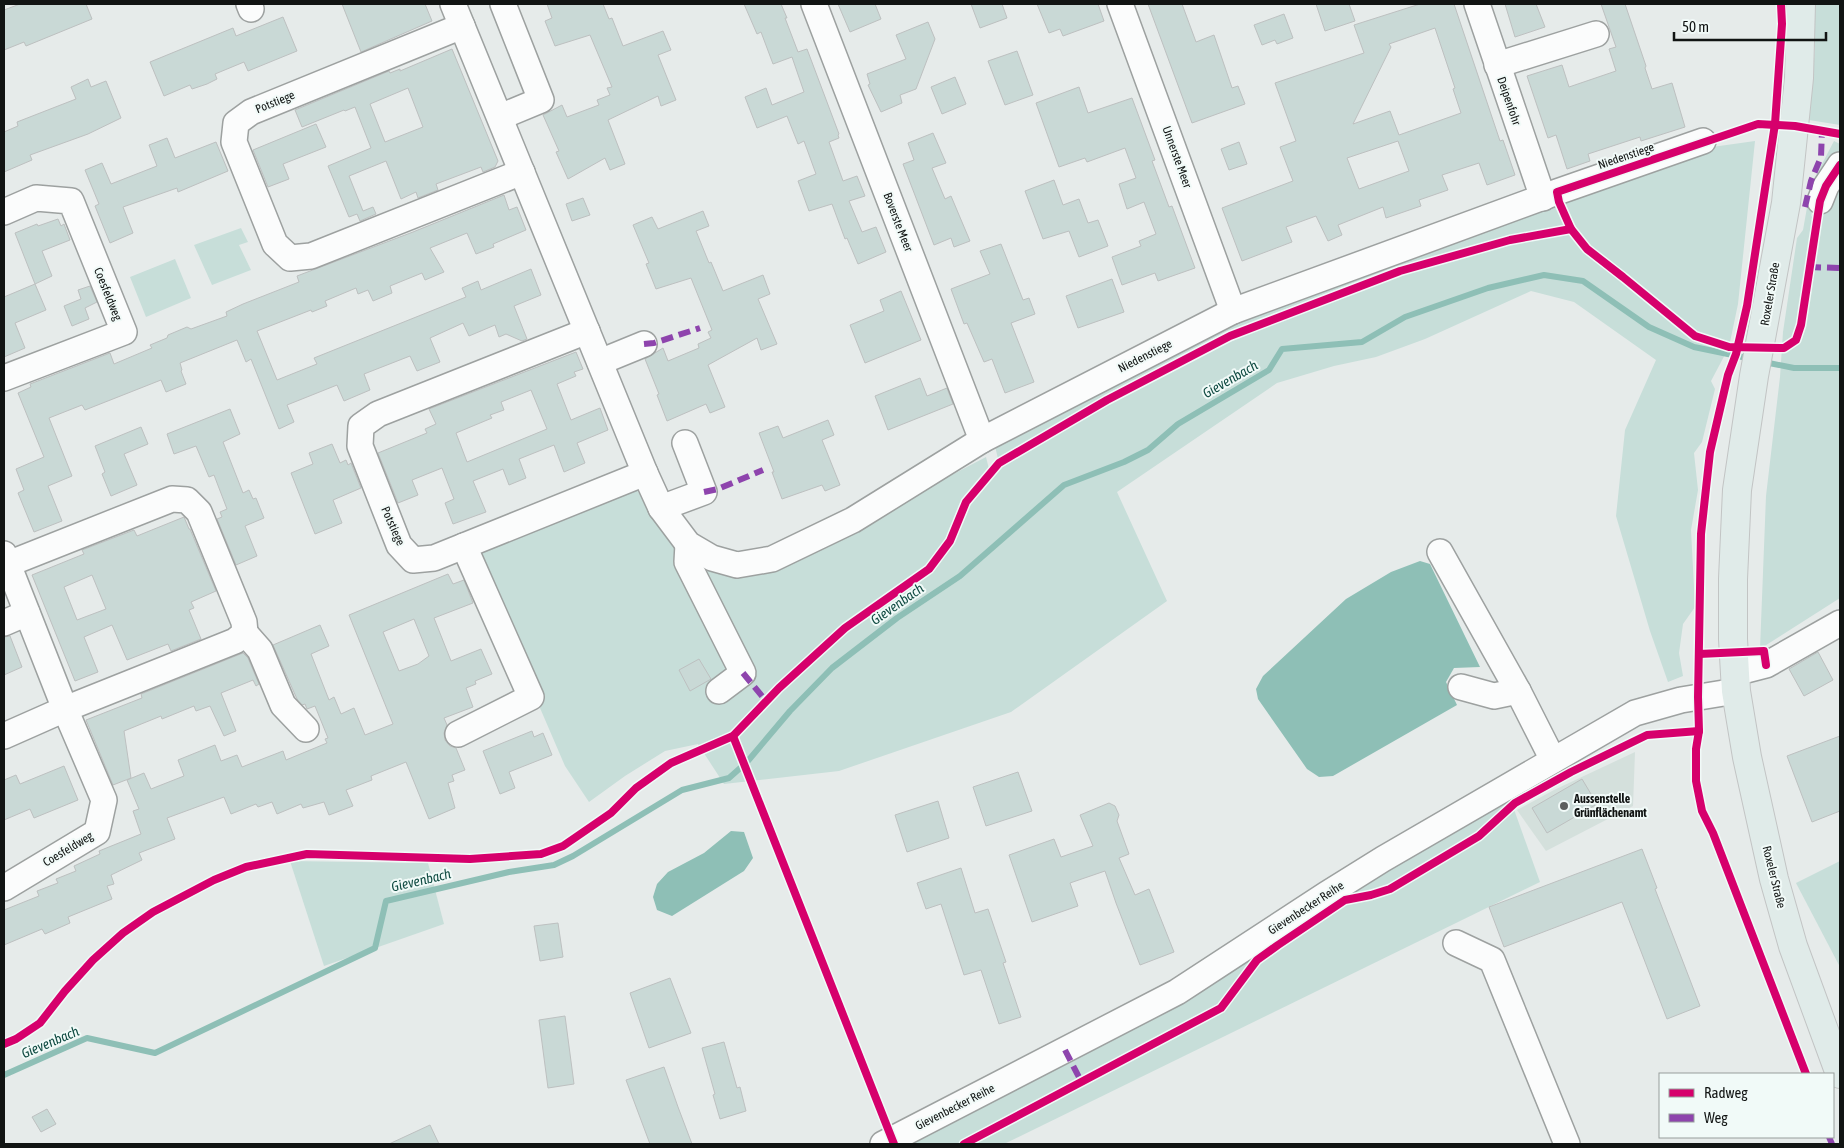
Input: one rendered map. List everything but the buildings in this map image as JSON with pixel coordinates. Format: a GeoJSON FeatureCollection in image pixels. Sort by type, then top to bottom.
{"type":"FeatureCollection","features":[{"type":"Feature","properties":{"kind":"main road","name":"Roxeler Straße"},"geometry":{"type":"LineString","coordinates":[[1801,4],[1799,78],[1786,203],[1754,376],[1737,490],[1732,579],[1736,682],[1747,757],[1782,910],[1793,946],[1840,1074]]}},
{"type":"Feature","properties":{"kind":"street"},"geometry":{"type":"LineString","coordinates":[[500,116],[541,100],[503,4]]}},
{"type":"Feature","properties":{"kind":"street","name":"Boverste Meer"},"geometry":{"type":"LineString","coordinates":[[814,4],[982,440]]}},
{"type":"Feature","properties":{"kind":"street","name":"Unnerste Meer"},"geometry":{"type":"LineString","coordinates":[[1120,4],[1233,310]]}},
{"type":"Feature","properties":{"kind":"street","name":"Deipenfohr"},"geometry":{"type":"LineString","coordinates":[[1477,4],[1543,198]]}},
{"type":"Feature","properties":{"kind":"street","name":"Potstiege"},"geometry":{"type":"LineString","coordinates":[[522,172],[311,256],[290,258],[275,244],[234,142],[236,123],[251,112],[458,15],[645,473],[434,558],[413,560],[400,545],[360,446],[361,426],[378,414],[587,331]]}},
{"type":"Feature","properties":{"kind":"street"},"geometry":{"type":"LineString","coordinates":[[1497,65],[1596,34]]}},
{"type":"Feature","properties":{"kind":"street","name":"Niedenstiege"},"geometry":{"type":"LineString","coordinates":[[645,473],[661,508],[688,544],[712,558],[737,565],[772,559],[853,520],[982,440],[1233,310],[1703,141]]}},
{"type":"Feature","properties":{"kind":"street"},"geometry":{"type":"LineString","coordinates":[[1820,201],[1826,186],[1840,165]]}},
{"type":"Feature","properties":{"kind":"street","name":"Coesfeldweg"},"geometry":{"type":"LineString","coordinates":[[4,212],[36,198],[71,201],[124,332],[4,378]]}},
{"type":"Feature","properties":{"kind":"street"},"geometry":{"type":"LineString","coordinates":[[600,362],[644,344]]}},
{"type":"Feature","properties":{"kind":"street"},"geometry":{"type":"LineString","coordinates":[[661,508],[704,492],[686,443]]}},
{"type":"Feature","properties":{"kind":"street","name":"Coesfeldweg"},"geometry":{"type":"LineString","coordinates":[[4,888],[97,832],[104,800],[65,709],[6,559],[172,499],[187,500],[199,512],[244,622],[244,633],[260,650],[283,705],[306,729]]}},
{"type":"Feature","properties":{"kind":"street"},"geometry":{"type":"LineString","coordinates":[[688,544],[687,562],[743,673],[719,691]]}},
{"type":"Feature","properties":{"kind":"street"},"geometry":{"type":"LineString","coordinates":[[458,734],[531,697],[464,546]]}},
{"type":"Feature","properties":{"kind":"street"},"geometry":{"type":"LineString","coordinates":[[1440,552],[1518,691],[1553,760]]}},
{"type":"Feature","properties":{"kind":"street"},"geometry":{"type":"LineString","coordinates":[[4,623],[27,613]]}},
{"type":"Feature","properties":{"kind":"street"},"geometry":{"type":"LineString","coordinates":[[1736,682],[1839,624]]}},
{"type":"Feature","properties":{"kind":"street"},"geometry":{"type":"LineString","coordinates":[[4,736],[65,709],[236,641],[244,633]]}},
{"type":"Feature","properties":{"kind":"street","name":"Gievenbecker Reihe"},"geometry":{"type":"LineString","coordinates":[[883,1144],[1177,992],[1327,894],[1635,713],[1736,682]]}},
{"type":"Feature","properties":{"kind":"street"},"geometry":{"type":"LineString","coordinates":[[1461,687],[1494,696],[1518,691]]}},
{"type":"Feature","properties":{"kind":"street"},"geometry":{"type":"LineString","coordinates":[[1456,943],[1492,960],[1567,1144]]}},
{"type":"Feature","properties":{"kind":"shaded area"},"geometry":{"type":"Polygon","coordinates":[[[1814,4],[1840,4],[1840,125],[1809,120],[1815,48],[1814,4]]]}},
{"type":"Feature","properties":{"kind":"shaded area"},"geometry":{"type":"Polygon","coordinates":[[[1755,141],[1738,304],[1729,347],[1711,381],[1715,389],[1702,442],[1694,453],[1698,490],[1691,530],[1695,607],[1683,624],[1679,653],[1683,676],[1668,682],[1650,631],[1616,516],[1625,430],[1656,360],[1574,302],[1531,291],[1425,339],[1376,357],[1334,366],[1277,383],[1117,492],[1167,601],[1011,712],[839,771],[724,784],[698,744],[665,751],[625,776],[589,802],[565,766],[471,548],[635,488],[682,547],[736,571],[902,501],[986,457],[990,473],[999,463],[995,446],[1213,329],[1705,148],[1755,141]]]}},
{"type":"Feature","properties":{"kind":"shaded area"},"geometry":{"type":"Polygon","coordinates":[[[1834,141],[1840,144],[1840,149],[1816,189],[1811,217],[1840,174],[1840,598],[1760,649],[1766,496],[1780,377],[1783,332],[1797,238],[1803,230],[1811,185],[1834,141]]]}},
{"type":"Feature","properties":{"kind":"shaded area"},"geometry":{"type":"Polygon","coordinates":[[[241,228],[248,242],[239,245],[251,270],[212,285],[194,245],[241,228]]]}},
{"type":"Feature","properties":{"kind":"shaded area"},"geometry":{"type":"Polygon","coordinates":[[[175,259],[191,298],[146,317],[130,277],[175,259]]]}},
{"type":"Feature","properties":{"kind":"shaded area"},"geometry":{"type":"Polygon","coordinates":[[[1420,561],[1430,564],[1480,667],[1454,668],[1446,682],[1457,705],[1333,776],[1319,777],[1307,769],[1258,699],[1256,689],[1263,676],[1346,599],[1391,572],[1420,561]]]}},
{"type":"Feature","properties":{"kind":"shaded area"},"geometry":{"type":"Polygon","coordinates":[[[1635,752],[1633,806],[1546,851],[1517,810],[1554,790],[1635,752]]]}},
{"type":"Feature","properties":{"kind":"shaded area"},"geometry":{"type":"Polygon","coordinates":[[[1511,801],[1540,882],[1004,1144],[883,1144],[1340,891],[1511,801]]]}},
{"type":"Feature","properties":{"kind":"shaded area"},"geometry":{"type":"Polygon","coordinates":[[[731,831],[744,832],[753,858],[744,871],[672,916],[657,910],[653,897],[657,884],[668,872],[704,853],[731,831]]]}},
{"type":"Feature","properties":{"kind":"shaded area"},"geometry":{"type":"Polygon","coordinates":[[[290,861],[428,863],[444,924],[324,966],[290,861]]]}},
{"type":"Feature","properties":{"kind":"shaded area"},"geometry":{"type":"Polygon","coordinates":[[[1840,861],[1840,967],[1796,883],[1840,861]]]}},
{"type":"Feature","properties":{"kind":"waterway","name":"Gievenbach"},"geometry":{"type":"LineString","coordinates":[[4,1075],[87,1038],[155,1053],[375,948],[386,901],[509,872],[554,865],[573,856],[682,790],[729,778],[747,762],[790,711],[832,668],[897,618],[960,576],[1064,485],[1124,462],[1148,450],[1178,424],[1269,370],[1282,349],[1362,342],[1405,317],[1488,288],[1544,275],[1583,281],[1649,327],[1694,347],[1752,359]]}},
{"type":"Feature","properties":{"kind":"waterway","name":"Gievenbach"},"geometry":{"type":"LineString","coordinates":[[1764,362],[1794,368],[1840,368]]}},
{"type":"Feature","properties":{"kind":"marked path"},"geometry":{"type":"LineString","coordinates":[[1805,207],[1811,181],[1821,157],[1822,131]]}},
{"type":"Feature","properties":{"kind":"marked path"},"geometry":{"type":"LineString","coordinates":[[1809,267],[1840,268]]}},
{"type":"Feature","properties":{"kind":"marked path"},"geometry":{"type":"LineString","coordinates":[[644,344],[654,343],[700,328]]}},
{"type":"Feature","properties":{"kind":"marked path"},"geometry":{"type":"LineString","coordinates":[[704,492],[718,489],[763,470]]}},
{"type":"Feature","properties":{"kind":"marked path"},"geometry":{"type":"LineString","coordinates":[[743,673],[766,701]]}},
{"type":"Feature","properties":{"kind":"marked path"},"geometry":{"type":"LineString","coordinates":[[1065,1050],[1082,1083]]}},
{"type":"Feature","properties":{"kind":"marked path"},"geometry":{"type":"LineString","coordinates":[[1829,1138],[1832,1144]]}},
{"type":"Feature","properties":{"kind":"cycle path"},"geometry":{"type":"LineString","coordinates":[[1781,4],[1782,24],[1775,124],[1747,306],[1710,452],[1701,534],[1699,731],[1696,749],[1696,781],[1702,811],[1713,833],[1806,1073]]}},
{"type":"Feature","properties":{"kind":"cycle path"},"geometry":{"type":"LineString","coordinates":[[1840,134],[1795,126],[1758,124],[1557,192],[1559,202],[1571,229],[1587,249],[1695,336],[1729,347],[1784,348],[1796,340],[1801,325],[1820,201],[1826,186],[1840,165]]}},
{"type":"Feature","properties":{"kind":"cycle path"},"geometry":{"type":"LineString","coordinates":[[4,1044],[16,1039],[40,1023],[93,960],[123,933],[153,912],[214,880],[246,867],[307,854],[470,859],[541,854],[563,846],[611,813],[636,788],[671,763],[733,736],[779,688],[845,628],[929,569],[950,541],[966,502],[999,463],[1107,400],[1230,336],[1400,271],[1510,240],[1571,229]]}},
{"type":"Feature","properties":{"kind":"cycle path"},"geometry":{"type":"LineString","coordinates":[[1699,654],[1764,651],[1766,665]]}},
{"type":"Feature","properties":{"kind":"cycle path"},"geometry":{"type":"LineString","coordinates":[[964,1144],[1221,1008],[1257,960],[1278,945],[1345,900],[1390,889],[1479,836],[1515,803],[1571,772],[1647,735],[1699,731]]}},
{"type":"Feature","properties":{"kind":"cycle path"},"geometry":{"type":"LineString","coordinates":[[733,736],[894,1144]]}},
{"type":"Feature","properties":{"kind":"place","name":"Aussenstelle Grünflächenamt"},"geometry":{"type":"Point","coordinates":[1564,806]}}]}
